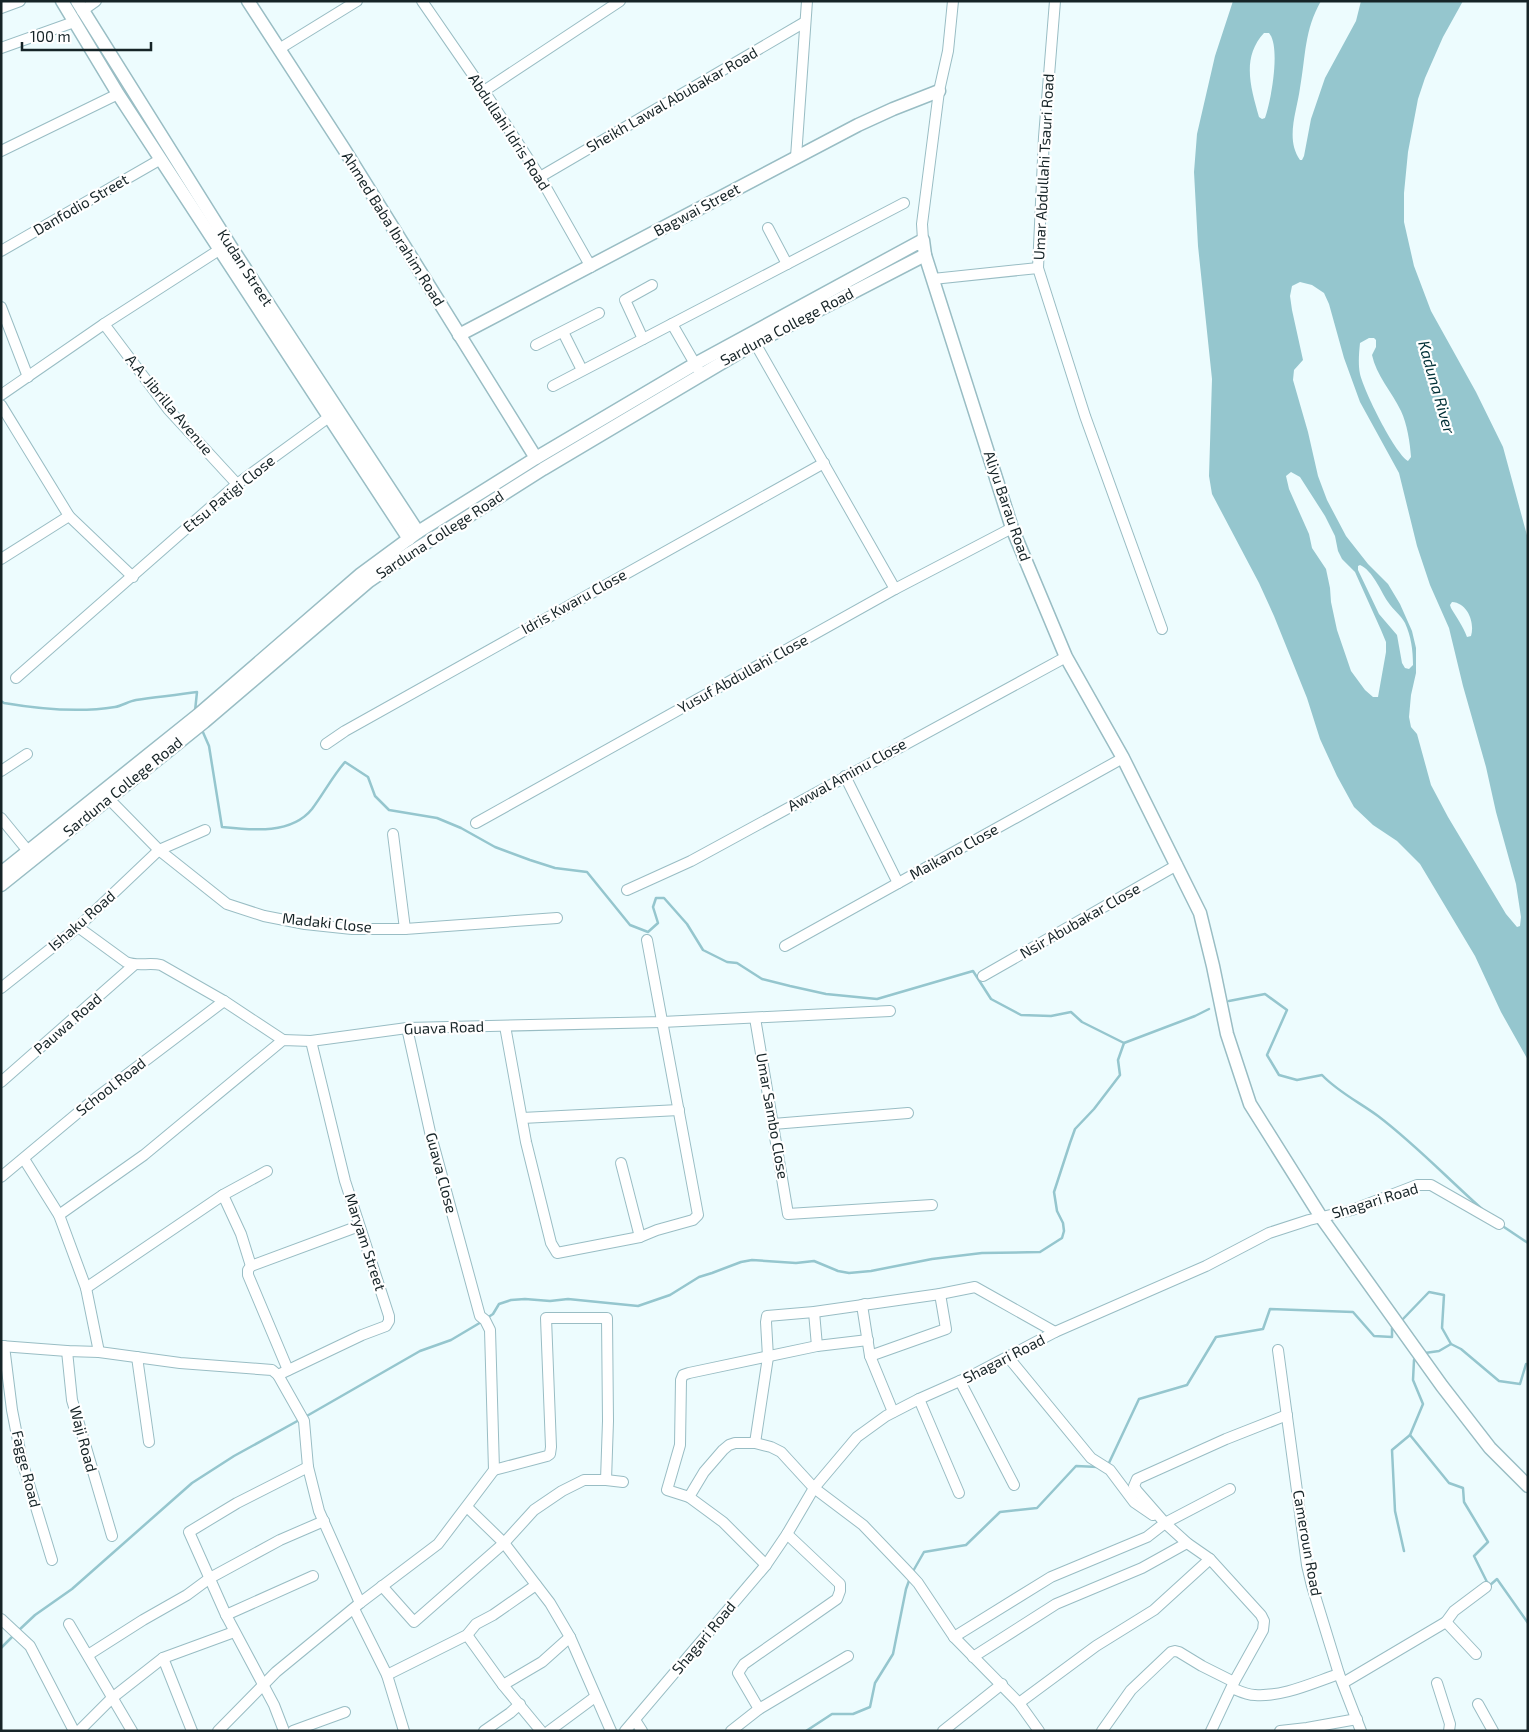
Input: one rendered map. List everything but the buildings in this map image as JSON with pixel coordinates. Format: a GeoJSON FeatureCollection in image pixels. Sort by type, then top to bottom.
{"type":"FeatureCollection","features":[{"type":"Feature","properties":{"kind":"street"},"geometry":{"type":"LineString","coordinates":[[1,8],[20,1]]}},
{"type":"Feature","properties":{"kind":"street"},"geometry":{"type":"LineString","coordinates":[[62,1],[118,94],[328,417],[414,535]]}},
{"type":"Feature","properties":{"kind":"street"},"geometry":{"type":"LineString","coordinates":[[79,6],[96,1]]}},
{"type":"Feature","properties":{"kind":"street","name":"Ahmed Baba Ibrahim Road"},"geometry":{"type":"LineString","coordinates":[[248,1],[344,149],[536,458]]}},
{"type":"Feature","properties":{"kind":"street"},"geometry":{"type":"LineString","coordinates":[[279,49],[357,1]]}},
{"type":"Feature","properties":{"kind":"street","name":"Abdullahi Idris Road"},"geometry":{"type":"LineString","coordinates":[[422,1],[540,177],[591,267]]}},
{"type":"Feature","properties":{"kind":"street"},"geometry":{"type":"LineString","coordinates":[[484,91],[620,1]]}},
{"type":"Feature","properties":{"kind":"street"},"geometry":{"type":"LineString","coordinates":[[796,157],[807,1]]}},
{"type":"Feature","properties":{"kind":"street"},"geometry":{"type":"LineString","coordinates":[[924,240],[922,224],[939,91],[948,51],[953,1]]}},
{"type":"Feature","properties":{"kind":"street","name":"Umar Abdullahi Tsauri Road"},"geometry":{"type":"LineString","coordinates":[[1056,1],[1044,137],[1038,268],[1085,416],[1162,629]]}},
{"type":"Feature","properties":{"kind":"street","name":"Kudan Street"},"geometry":{"type":"LineString","coordinates":[[79,6],[414,535]]}},
{"type":"Feature","properties":{"kind":"street"},"geometry":{"type":"LineString","coordinates":[[1,48],[74,22]]}},
{"type":"Feature","properties":{"kind":"street","name":"Sheikh Lawal Abubakar Road"},"geometry":{"type":"LineString","coordinates":[[540,177],[805,22]]}},
{"type":"Feature","properties":{"kind":"street","name":"Bagwai Street"},"geometry":{"type":"LineString","coordinates":[[459,335],[858,125],[893,108],[939,91]]}},
{"type":"Feature","properties":{"kind":"street"},"geometry":{"type":"LineString","coordinates":[[1,151],[118,94]]}},
{"type":"Feature","properties":{"kind":"street","name":"Danfodio Street"},"geometry":{"type":"LineString","coordinates":[[1,251],[161,160]]}},
{"type":"Feature","properties":{"kind":"street"},"geometry":{"type":"LineString","coordinates":[[553,386],[904,203]]}},
{"type":"Feature","properties":{"kind":"street"},"geometry":{"type":"LineString","coordinates":[[768,228],[787,264]]}},
{"type":"Feature","properties":{"kind":"street","name":"Sarduna College Road"},"geometry":{"type":"LineString","coordinates":[[201,718],[361,574],[414,535],[536,458],[698,369],[924,240]]}},
{"type":"Feature","properties":{"kind":"street","name":"Aliyu Barau Road"},"geometry":{"type":"LineString","coordinates":[[924,240],[925,254],[1012,528],[1066,657],[1123,758],[1200,913],[1213,966],[1226,1034],[1250,1104],[1322,1217],[1442,1386],[1484,1440],[1528,1486]]}},
{"type":"Feature","properties":{"kind":"street"},"geometry":{"type":"LineString","coordinates":[[1,395],[104,324],[219,250]]}},
{"type":"Feature","properties":{"kind":"street","name":"Sarduna College Road"},"geometry":{"type":"LineString","coordinates":[[1,885],[109,799],[189,728],[369,581],[410,553],[698,369],[755,342],[925,254]]}},
{"type":"Feature","properties":{"kind":"street"},"geometry":{"type":"LineString","coordinates":[[933,278],[1038,268]]}},
{"type":"Feature","properties":{"kind":"street"},"geometry":{"type":"LineString","coordinates":[[643,339],[625,300],[652,285]]}},
{"type":"Feature","properties":{"kind":"street"},"geometry":{"type":"LineString","coordinates":[[1,307],[28,377]]}},
{"type":"Feature","properties":{"kind":"street"},"geometry":{"type":"LineString","coordinates":[[536,345],[599,313]]}},
{"type":"Feature","properties":{"kind":"street","name":"A.A. Jibrilla Avenue"},"geometry":{"type":"LineString","coordinates":[[104,324],[168,409],[237,484]]}},
{"type":"Feature","properties":{"kind":"street"},"geometry":{"type":"LineString","coordinates":[[672,324],[698,369]]}},
{"type":"Feature","properties":{"kind":"street"},"geometry":{"type":"LineString","coordinates":[[563,332],[582,370]]}},
{"type":"Feature","properties":{"kind":"street"},"geometry":{"type":"LineString","coordinates":[[755,342],[895,589]]}},
{"type":"Feature","properties":{"kind":"street"},"geometry":{"type":"LineString","coordinates":[[1,405],[69,516],[132,577]]}},
{"type":"Feature","properties":{"kind":"street","name":"Etsu Patigi Close"},"geometry":{"type":"LineString","coordinates":[[16,678],[237,484],[328,417]]}},
{"type":"Feature","properties":{"kind":"street","name":"Idris Kwaru Close"},"geometry":{"type":"LineString","coordinates":[[326,744],[344,731],[824,462]]}},
{"type":"Feature","properties":{"kind":"street"},"geometry":{"type":"LineString","coordinates":[[1,559],[69,516]]}},
{"type":"Feature","properties":{"kind":"street","name":"Yusuf Abdullahi Close"},"geometry":{"type":"LineString","coordinates":[[476,823],[895,589],[1012,528]]}},
{"type":"Feature","properties":{"kind":"street","name":"Awwal Aminu Close"},"geometry":{"type":"LineString","coordinates":[[627,890],[691,860],[1066,657]]}},
{"type":"Feature","properties":{"kind":"street","name":"Sarduna College Road"},"geometry":{"type":"LineString","coordinates":[[1,873],[189,728]]}},
{"type":"Feature","properties":{"kind":"street"},"geometry":{"type":"LineString","coordinates":[[1,771],[27,754]]}},
{"type":"Feature","properties":{"kind":"street","name":"Maikano Close"},"geometry":{"type":"LineString","coordinates":[[784,946],[1123,758]]}},
{"type":"Feature","properties":{"kind":"street"},"geometry":{"type":"LineString","coordinates":[[845,776],[898,883]]}},
{"type":"Feature","properties":{"kind":"street","name":"Madaki Close"},"geometry":{"type":"LineString","coordinates":[[109,799],[160,850],[226,904],[264,916],[305,924],[352,929],[405,930],[557,918]]}},
{"type":"Feature","properties":{"kind":"street"},"geometry":{"type":"LineString","coordinates":[[1,818],[28,851]]}},
{"type":"Feature","properties":{"kind":"street","name":"Ishaku Road"},"geometry":{"type":"LineString","coordinates":[[1,988],[78,927],[160,850],[205,830]]}},
{"type":"Feature","properties":{"kind":"street"},"geometry":{"type":"LineString","coordinates":[[393,834],[405,930]]}},
{"type":"Feature","properties":{"kind":"street","name":"Nsir Abubakar Close"},"geometry":{"type":"LineString","coordinates":[[982,976],[1177,866]]}},
{"type":"Feature","properties":{"kind":"street"},"geometry":{"type":"LineString","coordinates":[[59,1215],[144,1155],[283,1040],[161,965],[153,963],[134,966],[126,962],[78,927]]}},
{"type":"Feature","properties":{"kind":"street"},"geometry":{"type":"LineString","coordinates":[[505,1026],[526,1142],[551,1243],[557,1253],[640,1237],[693,1220],[698,1215],[647,940]]}},
{"type":"Feature","properties":{"kind":"street","name":"Pauwa Road"},"geometry":{"type":"LineString","coordinates":[[1,1082],[134,966]]}},
{"type":"Feature","properties":{"kind":"street","name":"School Road"},"geometry":{"type":"LineString","coordinates":[[1,1177],[92,1101],[224,1002]]}},
{"type":"Feature","properties":{"kind":"street","name":"Guava Road"},"geometry":{"type":"LineString","coordinates":[[283,1040],[311,1041],[407,1028],[662,1022],[890,1011]]}},
{"type":"Feature","properties":{"kind":"street","name":"Umar Sambo Close"},"geometry":{"type":"LineString","coordinates":[[755,1018],[788,1214],[932,1205]]}},
{"type":"Feature","properties":{"kind":"street","name":"Guava Close"},"geometry":{"type":"LineString","coordinates":[[407,1028],[430,1132],[480,1316],[485,1320],[490,1330],[494,1470]]}},
{"type":"Feature","properties":{"kind":"street","name":"Maryam Street"},"geometry":{"type":"LineString","coordinates":[[278,1375],[362,1335],[386,1326],[389,1321],[345,1181],[311,1041]]}},
{"type":"Feature","properties":{"kind":"street"},"geometry":{"type":"LineString","coordinates":[[522,1118],[678,1110]]}},
{"type":"Feature","properties":{"kind":"street"},"geometry":{"type":"LineString","coordinates":[[773,1124],[908,1113]]}},
{"type":"Feature","properties":{"kind":"street"},"geometry":{"type":"LineString","coordinates":[[24,1159],[59,1215],[86,1288],[99,1352]]}},
{"type":"Feature","properties":{"kind":"street"},"geometry":{"type":"LineString","coordinates":[[621,1163],[640,1237]]}},
{"type":"Feature","properties":{"kind":"street"},"geometry":{"type":"LineString","coordinates":[[86,1288],[223,1194],[267,1171]]}},
{"type":"Feature","properties":{"kind":"street","name":"Shagari Road"},"geometry":{"type":"LineString","coordinates":[[626,1731],[766,1565],[814,1488],[857,1437],[886,1416],[960,1381],[1055,1332],[1206,1266],[1269,1233],[1352,1210],[1417,1186],[1431,1185],[1499,1224]]}},
{"type":"Feature","properties":{"kind":"street"},"geometry":{"type":"LineString","coordinates":[[223,1194],[241,1234],[251,1266]]}},
{"type":"Feature","properties":{"kind":"street"},"geometry":{"type":"LineString","coordinates":[[288,1370],[248,1275],[248,1270],[251,1266],[359,1226]]}},
{"type":"Feature","properties":{"kind":"street"},"geometry":{"type":"LineString","coordinates":[[755,1443],[768,1357],[767,1316],[814,1312],[940,1294],[975,1287],[1055,1332]]}},
{"type":"Feature","properties":{"kind":"street"},"geometry":{"type":"LineString","coordinates":[[870,1356],[946,1329],[940,1294]]}},
{"type":"Feature","properties":{"kind":"street"},"geometry":{"type":"LineString","coordinates":[[865,1304],[862,1305],[870,1356],[893,1412]]}},
{"type":"Feature","properties":{"kind":"street"},"geometry":{"type":"LineString","coordinates":[[814,1312],[817,1346]]}},
{"type":"Feature","properties":{"kind":"street"},"geometry":{"type":"LineString","coordinates":[[218,1731],[262,1685],[357,1606],[438,1544],[494,1470],[550,1454],[546,1318],[607,1318],[608,1421],[606,1480]]}},
{"type":"Feature","properties":{"kind":"street"},"geometry":{"type":"LineString","coordinates":[[766,1565],[723,1522],[689,1497],[667,1490],[680,1445],[681,1380],[684,1375],[817,1346],[868,1340]]}},
{"type":"Feature","properties":{"kind":"street"},"geometry":{"type":"LineString","coordinates":[[3,1346],[99,1352],[180,1363],[272,1370],[278,1375],[302,1417],[308,1467],[320,1511],[357,1606],[387,1675],[404,1731]]}},
{"type":"Feature","properties":{"kind":"street","name":"Fagge Road"},"geometry":{"type":"LineString","coordinates":[[3,1346],[12,1410],[22,1461],[52,1560]]}},
{"type":"Feature","properties":{"kind":"street","name":"Cameroun Road"},"geometry":{"type":"LineString","coordinates":[[1278,1350],[1307,1565],[1341,1679],[1361,1731]]}},
{"type":"Feature","properties":{"kind":"street","name":"Waji Road"},"geometry":{"type":"LineString","coordinates":[[66,1351],[72,1400],[112,1536]]}},
{"type":"Feature","properties":{"kind":"street"},"geometry":{"type":"LineString","coordinates":[[138,1357],[149,1442]]}},
{"type":"Feature","properties":{"kind":"street"},"geometry":{"type":"LineString","coordinates":[[1008,1357],[1091,1458],[1105,1467],[1134,1502],[1166,1523]]}},
{"type":"Feature","properties":{"kind":"street"},"geometry":{"type":"LineString","coordinates":[[960,1381],[1014,1484]]}},
{"type":"Feature","properties":{"kind":"street"},"geometry":{"type":"LineString","coordinates":[[919,1399],[959,1493]]}},
{"type":"Feature","properties":{"kind":"street"},"geometry":{"type":"LineString","coordinates":[[1211,1731],[1263,1630],[1264,1621],[1262,1615],[1210,1560],[1187,1543],[1166,1523],[1134,1486],[1137,1479],[1226,1439],[1287,1415]]}},
{"type":"Feature","properties":{"kind":"street"},"geometry":{"type":"LineString","coordinates":[[689,1497],[704,1472],[723,1450],[735,1443],[755,1443],[781,1452],[814,1488],[862,1526],[907,1571],[918,1583],[954,1637],[1002,1684],[1019,1703],[1039,1731]]}},
{"type":"Feature","properties":{"kind":"street"},"geometry":{"type":"LineString","coordinates":[[284,1731],[274,1705],[234,1632],[189,1532],[237,1503],[308,1467]]}},
{"type":"Feature","properties":{"kind":"street"},"geometry":{"type":"LineString","coordinates":[[382,1586],[414,1622],[504,1543],[534,1510],[562,1491],[584,1480],[623,1482]]}},
{"type":"Feature","properties":{"kind":"street"},"geometry":{"type":"LineString","coordinates":[[954,1637],[1051,1577],[1147,1537],[1166,1523],[1230,1489]]}},
{"type":"Feature","properties":{"kind":"street"},"geometry":{"type":"LineString","coordinates":[[467,1507],[504,1543],[550,1603],[570,1637],[611,1731]]}},
{"type":"Feature","properties":{"kind":"street"},"geometry":{"type":"LineString","coordinates":[[88,1655],[187,1595],[210,1578],[280,1540],[324,1521]]}},
{"type":"Feature","properties":{"kind":"street"},"geometry":{"type":"LineString","coordinates":[[760,1709],[738,1672],[744,1664],[837,1599],[840,1591],[840,1584],[787,1534]]}},
{"type":"Feature","properties":{"kind":"street"},"geometry":{"type":"LineString","coordinates":[[973,1657],[1056,1604],[1142,1568],[1187,1543]]}},
{"type":"Feature","properties":{"kind":"street"},"geometry":{"type":"LineString","coordinates":[[1019,1703],[1096,1646],[1154,1610],[1210,1560]]}},
{"type":"Feature","properties":{"kind":"street"},"geometry":{"type":"LineString","coordinates":[[226,1615],[313,1576]]}},
{"type":"Feature","properties":{"kind":"street"},"geometry":{"type":"LineString","coordinates":[[387,1675],[467,1635],[476,1624],[493,1615],[536,1585]]}},
{"type":"Feature","properties":{"kind":"street"},"geometry":{"type":"LineString","coordinates":[[1102,1731],[1130,1690],[1171,1652],[1179,1652],[1253,1695],[1267,1695],[1295,1690],[1341,1679],[1446,1622],[1454,1612],[1486,1587]]}},
{"type":"Feature","properties":{"kind":"street"},"geometry":{"type":"LineString","coordinates":[[1,1619],[30,1646],[74,1731]]}},
{"type":"Feature","properties":{"kind":"street"},"geometry":{"type":"LineString","coordinates":[[1446,1622],[1476,1654]]}},
{"type":"Feature","properties":{"kind":"street"},"geometry":{"type":"LineString","coordinates":[[69,1624],[132,1731]]}},
{"type":"Feature","properties":{"kind":"street"},"geometry":{"type":"LineString","coordinates":[[79,1731],[112,1698],[163,1658],[234,1632]]}},
{"type":"Feature","properties":{"kind":"street"},"geometry":{"type":"LineString","coordinates":[[467,1635],[503,1685],[541,1731]]}},
{"type":"Feature","properties":{"kind":"street"},"geometry":{"type":"LineString","coordinates":[[503,1685],[542,1662],[570,1637]]}},
{"type":"Feature","properties":{"kind":"street"},"geometry":{"type":"LineString","coordinates":[[731,1731],[760,1709],[848,1656]]}},
{"type":"Feature","properties":{"kind":"street"},"geometry":{"type":"LineString","coordinates":[[163,1658],[192,1731]]}},
{"type":"Feature","properties":{"kind":"street"},"geometry":{"type":"LineString","coordinates":[[1437,1683],[1450,1724],[1449,1731]]}},
{"type":"Feature","properties":{"kind":"street"},"geometry":{"type":"LineString","coordinates":[[944,1731],[1002,1684]]}},
{"type":"Feature","properties":{"kind":"street"},"geometry":{"type":"LineString","coordinates":[[548,1731],[595,1697]]}},
{"type":"Feature","properties":{"kind":"street"},"geometry":{"type":"LineString","coordinates":[[484,1731],[520,1704]]}},
{"type":"Feature","properties":{"kind":"street"},"geometry":{"type":"LineString","coordinates":[[1478,1704],[1492,1731]]}},
{"type":"Feature","properties":{"kind":"street"},"geometry":{"type":"LineString","coordinates":[[294,1731],[345,1712]]}},
{"type":"Feature","properties":{"kind":"street"},"geometry":{"type":"LineString","coordinates":[[1280,1731],[1357,1719]]}},
{"type":"Feature","properties":{"kind":"street"},"geometry":{"type":"LineString","coordinates":[[635,1720],[642,1731]]}},
{"type":"Feature","properties":{"kind":"water","name":"Kaduna River"},"geometry":{"type":"Polygon","coordinates":[[[1233,1],[1321,1],[1308,33],[1293,125],[1293,143],[1300,160],[1302,160],[1311,119],[1325,78],[1356,21],[1361,1],[1463,1],[1443,37],[1418,99],[1408,152],[1404,193],[1404,222],[1414,266],[1431,311],[1476,392],[1503,447],[1528,539],[1528,1060],[1501,1012],[1475,956],[1420,864],[1397,841],[1373,825],[1354,807],[1320,739],[1307,698],[1274,616],[1259,583],[1212,494],[1209,476],[1212,379],[1198,246],[1194,172],[1197,134],[1215,56],[1233,1]],[[1264,33],[1252,53],[1250,74],[1256,106],[1259,117],[1262,119],[1265,118],[1270,100],[1275,62],[1273,40],[1269,33],[1264,33]],[[1300,282],[1292,286],[1290,296],[1292,310],[1303,360],[1294,370],[1293,380],[1318,476],[1327,500],[1346,536],[1368,564],[1388,584],[1400,604],[1412,631],[1416,648],[1416,673],[1409,717],[1411,727],[1417,734],[1431,785],[1506,914],[1517,927],[1520,926],[1521,917],[1516,884],[1449,628],[1430,585],[1417,546],[1399,473],[1360,402],[1324,293],[1312,285],[1300,282]],[[1369,338],[1360,343],[1360,374],[1367,394],[1395,446],[1408,461],[1411,457],[1411,451],[1408,433],[1403,416],[1374,362],[1372,355],[1376,347],[1376,340],[1374,338],[1369,338]],[[1291,472],[1286,476],[1289,489],[1309,534],[1312,548],[1326,569],[1337,630],[1351,671],[1365,690],[1373,697],[1378,697],[1386,652],[1386,642],[1381,630],[1355,572],[1342,559],[1338,551],[1335,536],[1325,516],[1300,477],[1291,472]],[[1360,565],[1358,570],[1379,614],[1397,635],[1402,663],[1405,668],[1409,669],[1413,665],[1413,654],[1405,623],[1390,605],[1369,572],[1360,565]],[[1452,602],[1451,608],[1467,637],[1471,636],[1472,625],[1469,614],[1458,603],[1452,602]]]}},
{"type":"Feature","properties":{"kind":"waterway"},"geometry":{"type":"LineString","coordinates":[[1,701],[31,707],[87,710],[115,707],[136,700],[197,692],[195,711]]}},
{"type":"Feature","properties":{"kind":"waterway"},"geometry":{"type":"LineString","coordinates":[[202,730],[209,746],[222,827],[270,829],[293,823],[312,809],[345,762],[368,777],[375,796],[389,810],[437,818],[461,828],[495,847],[530,860],[555,868],[587,872],[630,925],[648,932],[658,923],[653,907],[656,898],[664,898],[687,924],[703,950],[727,962],[737,963],[762,979],[826,994],[877,999],[973,971],[991,999],[1021,1015],[1051,1016],[1071,1012],[1082,1022],[1124,1043],[1209,1009]]}},
{"type":"Feature","properties":{"kind":"waterway"},"geometry":{"type":"LineString","coordinates":[[1229,1001],[1265,994],[1287,1010],[1267,1055],[1279,1075],[1297,1080],[1322,1075],[1342,1092],[1392,1127],[1482,1209]]}},
{"type":"Feature","properties":{"kind":"waterway"},"geometry":{"type":"LineString","coordinates":[[487,1318],[493,1314],[499,1304],[511,1300],[550,1301],[568,1299],[638,1306],[670,1295],[699,1277],[752,1260],[796,1263],[814,1261],[838,1271],[849,1273],[871,1271],[932,1259],[982,1253],[1040,1252],[1062,1238],[1064,1231],[1063,1223],[1057,1211],[1054,1192],[1075,1129],[1094,1109],[1120,1075],[1118,1060],[1124,1043]]}},
{"type":"Feature","properties":{"kind":"waterway"},"geometry":{"type":"LineString","coordinates":[[1501,1225],[1528,1243]]}},
{"type":"Feature","properties":{"kind":"waterway"},"geometry":{"type":"LineString","coordinates":[[1403,1319],[1429,1292],[1444,1295],[1442,1328],[1451,1344],[1461,1349],[1499,1381],[1520,1384],[1526,1364],[1528,1364]]}},
{"type":"Feature","properties":{"kind":"waterway"},"geometry":{"type":"LineString","coordinates":[[1108,1465],[1139,1399],[1187,1385],[1216,1337],[1263,1329],[1270,1309],[1353,1312],[1374,1336],[1392,1337],[1392,1328]]}},
{"type":"Feature","properties":{"kind":"waterway"},"geometry":{"type":"LineString","coordinates":[[305,1417],[420,1351],[451,1340],[483,1321]]}},
{"type":"Feature","properties":{"kind":"waterway"},"geometry":{"type":"LineString","coordinates":[[1425,1353],[1439,1351],[1451,1344]]}},
{"type":"Feature","properties":{"kind":"waterway"},"geometry":{"type":"LineString","coordinates":[[1404,1551],[1395,1511],[1392,1450],[1410,1435],[1423,1404],[1413,1380],[1414,1360]]}},
{"type":"Feature","properties":{"kind":"waterway"},"geometry":{"type":"LineString","coordinates":[[18,1631],[35,1615],[72,1589],[192,1483],[234,1456],[301,1419]]}},
{"type":"Feature","properties":{"kind":"waterway"},"geometry":{"type":"LineString","coordinates":[[1410,1435],[1449,1483],[1463,1488],[1464,1502],[1488,1542],[1474,1556],[1489,1586],[1497,1579],[1528,1623]]}},
{"type":"Feature","properties":{"kind":"waterway"},"geometry":{"type":"LineString","coordinates":[[912,1573],[924,1552],[966,1545],[1000,1512],[1037,1508],[1076,1466],[1098,1467]]}},
{"type":"Feature","properties":{"kind":"waterway"},"geometry":{"type":"LineString","coordinates":[[806,1731],[832,1714],[853,1714],[870,1707],[875,1683],[893,1654],[906,1589],[910,1578]]}},
{"type":"Feature","properties":{"kind":"waterway"},"geometry":{"type":"LineString","coordinates":[[1,1648],[14,1635]]}}]}
